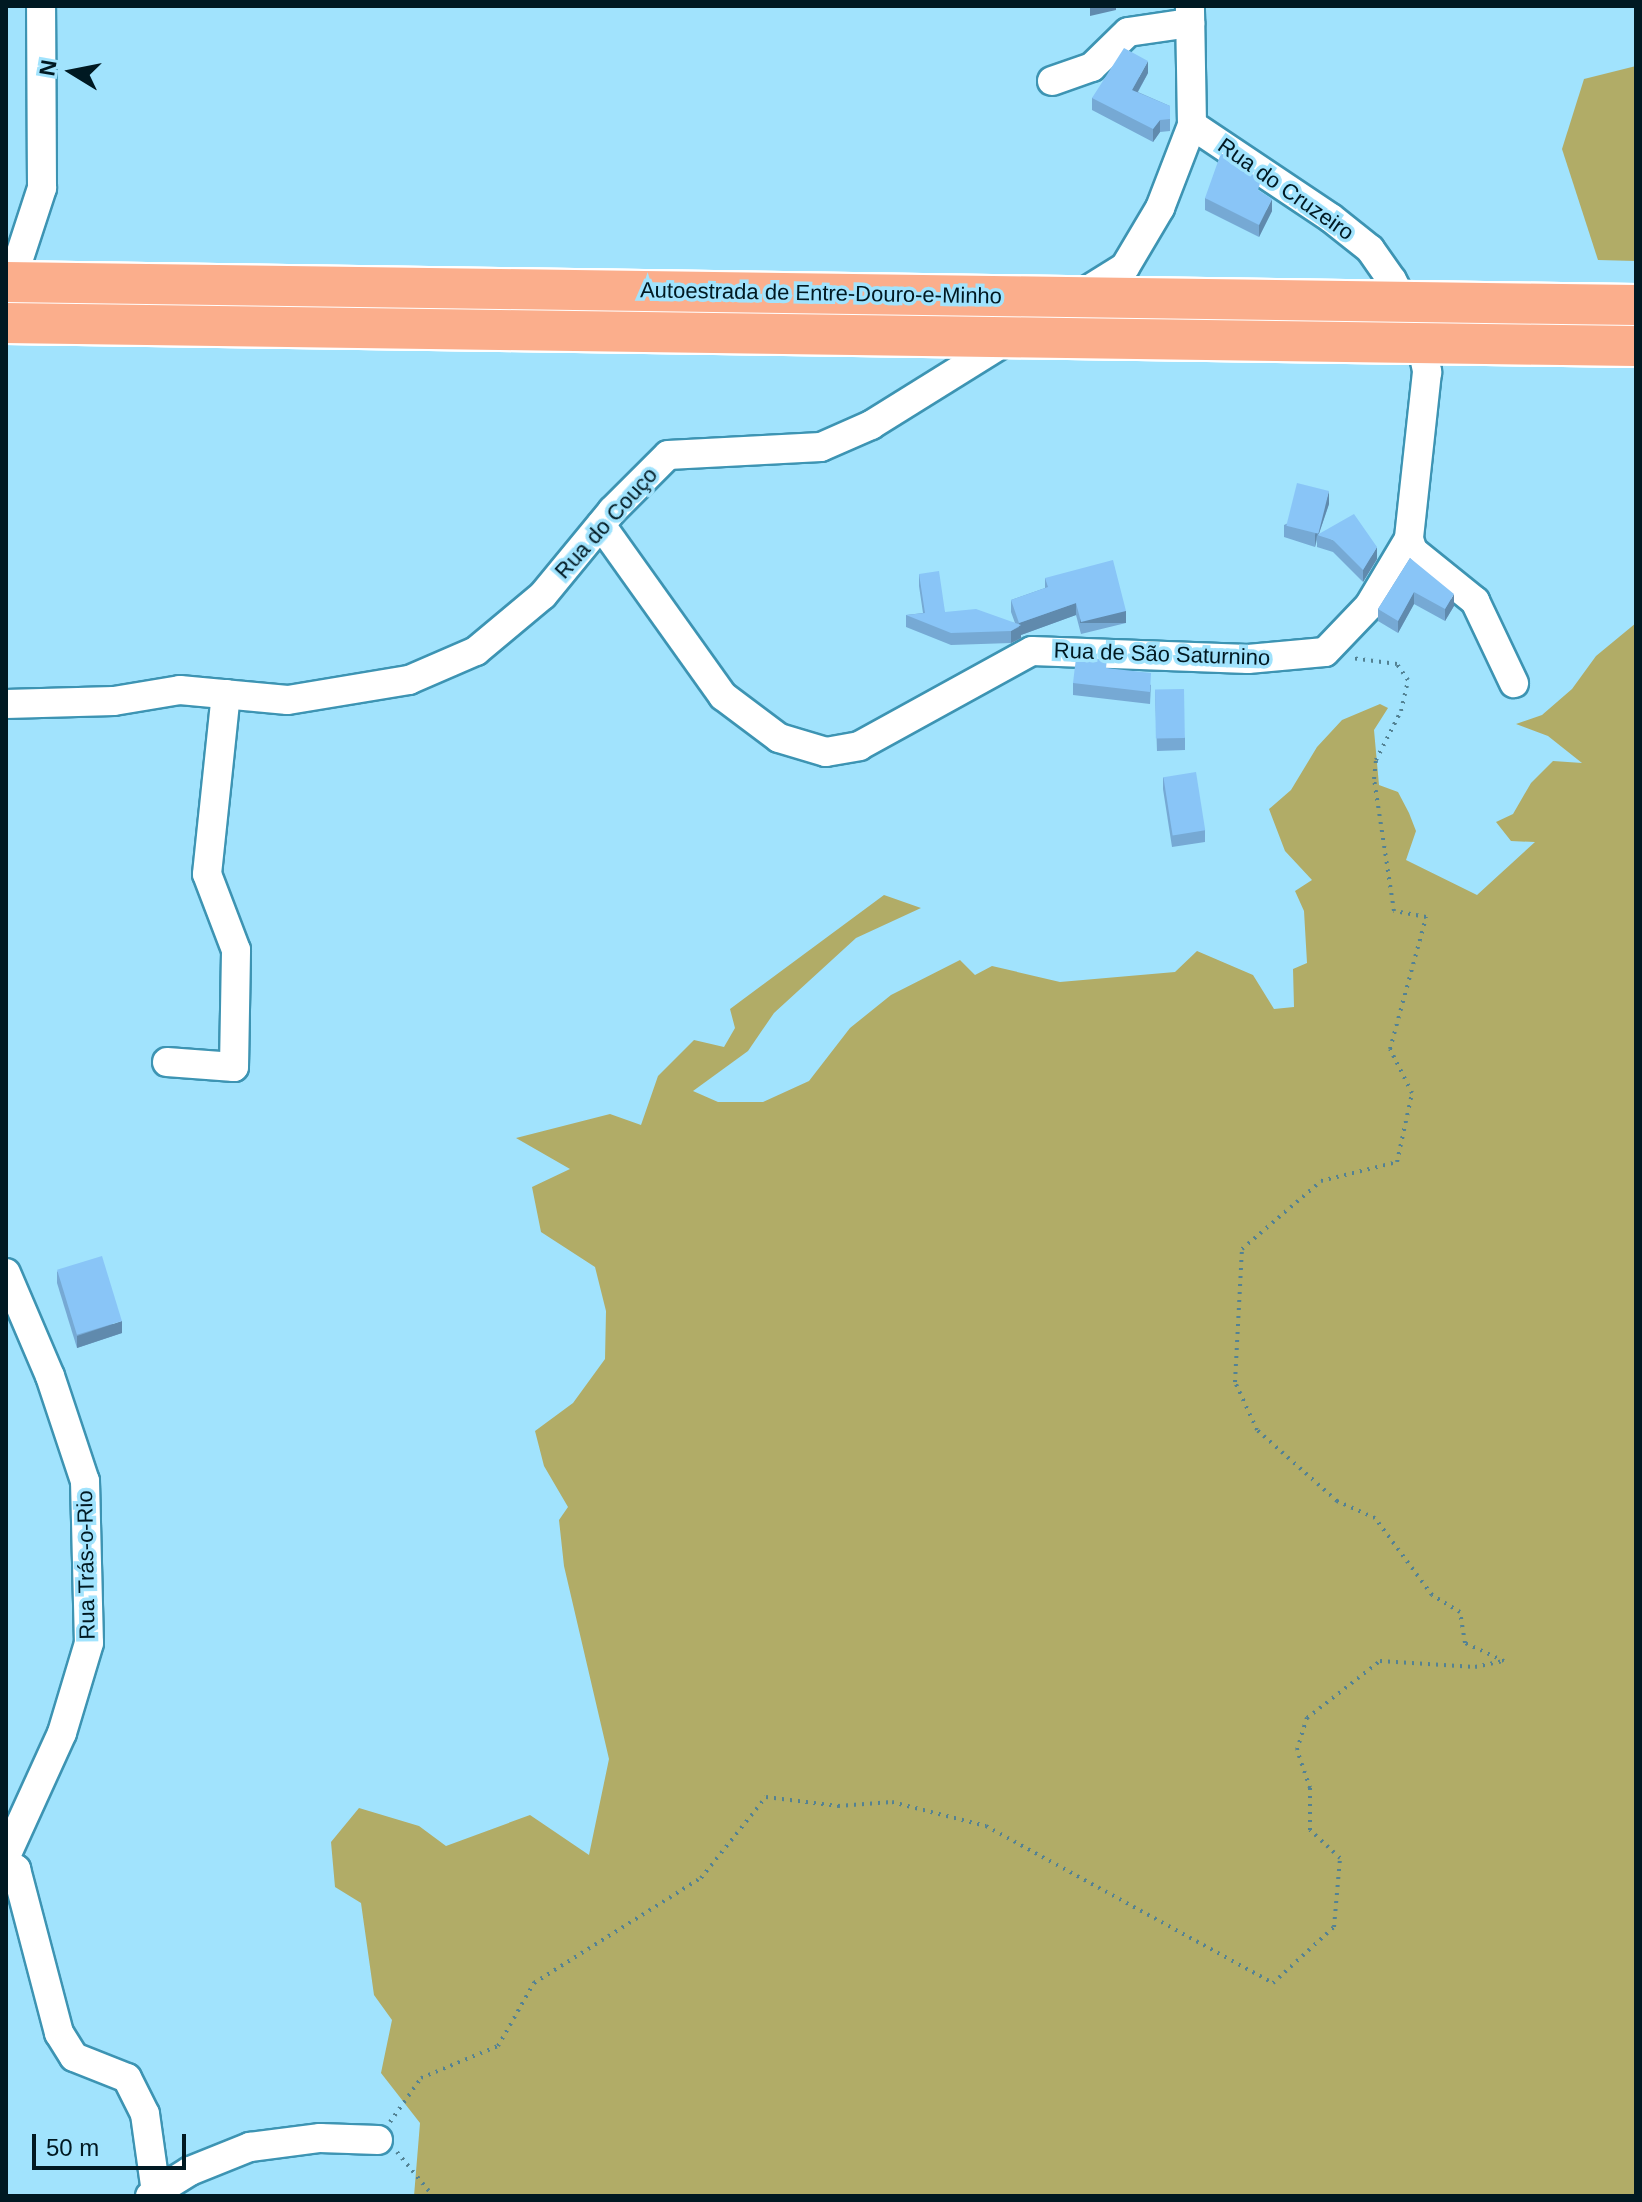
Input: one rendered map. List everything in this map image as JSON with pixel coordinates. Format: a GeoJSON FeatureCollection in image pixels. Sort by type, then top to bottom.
{"type":"FeatureCollection","features":[{"type":"Feature","properties":{"kind":"highway","name":"Autoestrada de Entre-Douro-e-Minho"},"geometry":{"type":"LineString","coordinates":[[6,282],[1636,305]]}},
{"type":"Feature","properties":{"kind":"highway","name":"Autoestrada de Entre-Douro-e-Minho"},"geometry":{"type":"LineString","coordinates":[[6,323],[1636,346]]}},
{"type":"Feature","properties":{"kind":"street"},"geometry":{"type":"LineString","coordinates":[[6,297],[42,188],[41,6]]}},
{"type":"Feature","properties":{"kind":"street"},"geometry":{"type":"LineString","coordinates":[[1052,81],[1092,67],[1128,32],[1190,14],[1192,125]]}},
{"type":"Feature","properties":{"kind":"street","name":"Rua do Couço"},"geometry":{"type":"LineString","coordinates":[[6,704],[114,701],[180,690],[288,700],[409,680],[476,651],[543,595],[601,525],[668,455],[821,447],[839,440],[905,405],[1125,267],[1160,208],[1192,125]]}},
{"type":"Feature","properties":{"kind":"street","name":"Rua do Cruzeiro"},"geometry":{"type":"LineString","coordinates":[[1192,125],[1370,249],[1410,314],[1427,372],[1409,539]]}},
{"type":"Feature","properties":{"kind":"street","name":"Rua de São Saturnino"},"geometry":{"type":"LineString","coordinates":[[601,525],[723,696],[779,738],[826,752],[859,746],[1032,651],[1248,659],[1325,652]]}},
{"type":"Feature","properties":{"kind":"street"},"geometry":{"type":"LineString","coordinates":[[1325,652],[1362,614],[1396,568],[1409,539]]}},
{"type":"Feature","properties":{"kind":"street"},"geometry":{"type":"LineString","coordinates":[[1409,539],[1413,551],[1475,601],[1514,683]]}},
{"type":"Feature","properties":{"kind":"street"},"geometry":{"type":"LineString","coordinates":[[167,1062],[234,1067],[236,950],[207,874],[226,694]]}},
{"type":"Feature","properties":{"kind":"street","name":"Rua Trás-o-Rio"},"geometry":{"type":"LineString","coordinates":[[6,1273],[50,1376],[85,1481],[89,1643],[62,1733],[6,1856]]}},
{"type":"Feature","properties":{"kind":"street"},"geometry":{"type":"LineString","coordinates":[[6,1863],[16,1869],[59,2033],[74,2057],[127,2078],[145,2114],[153,2194],[250,2147],[320,2138],[378,2140]]}},
{"type":"Feature","properties":{"kind":"path"},"geometry":{"type":"LineString","coordinates":[[433,2196],[405,2158],[378,2140],[421,2078],[498,2046],[534,1983],[701,1878],[766,1797],[838,1806],[892,1802],[986,1826],[1273,1983],[1334,1927],[1340,1858],[1310,1830],[1310,1788],[1297,1750],[1307,1718],[1380,1661],[1475,1667],[1504,1661],[1465,1643],[1460,1612],[1432,1595],[1375,1518],[1337,1501],[1257,1430],[1235,1382],[1242,1249],[1321,1181],[1397,1162],[1412,1093],[1390,1049],[1426,917],[1394,911],[1374,779],[1376,760],[1401,711],[1408,680],[1397,664],[1325,652]]}},
{"type":"Feature","properties":{"kind":"shaded area"},"geometry":{"type":"Polygon","coordinates":[[[1636,66],[1636,261],[1598,260],[1562,149],[1584,79],[1636,66]]]}},
{"type":"Feature","properties":{"kind":"shaded area"},"geometry":{"type":"Polygon","coordinates":[[[1636,623],[1636,2196],[414,2196],[420,2123],[381,2073],[392,2020],[374,1995],[361,1903],[335,1887],[331,1842],[359,1808],[419,1826],[446,1846],[530,1815],[589,1855],[609,1759],[564,1566],[559,1520],[568,1507],[544,1466],[535,1431],[573,1403],[605,1359],[606,1311],[595,1267],[541,1232],[532,1187],[570,1169],[516,1138],[610,1114],[641,1125],[658,1076],[694,1040],[724,1047],[735,1028],[730,1009],[884,895],[921,908],[856,938],[774,1013],[748,1051],[693,1091],[718,1102],[763,1102],[809,1081],[850,1028],[891,995],[960,960],[975,975],[992,966],[1060,982],[1175,972],[1197,951],[1253,975],[1274,1009],[1294,1007],[1293,969],[1307,963],[1304,911],[1295,891],[1312,880],[1285,851],[1269,809],[1291,790],[1317,747],[1342,720],[1380,704],[1388,708],[1374,730],[1379,785],[1398,792],[1416,831],[1406,860],[1477,895],[1535,842],[1511,841],[1496,822],[1513,814],[1531,783],[1553,761],[1582,763],[1548,736],[1516,724],[1542,715],[1572,689],[1596,656],[1636,623]]]}},
{"type":"Feature","properties":{"kind":"building"},"geometry":{"type":"Polygon","coordinates":[[[1124,48],[1148,61],[1132,90],[1170,106],[1170,119],[1160,120],[1153,129],[1092,98],[1124,48]]]}},
{"type":"Feature","properties":{"kind":"building"},"geometry":{"type":"Polygon","coordinates":[[[1221,153],[1261,180],[1258,190],[1272,199],[1259,225],[1205,198],[1221,153]]]}},
{"type":"Feature","properties":{"kind":"building"},"geometry":{"type":"Polygon","coordinates":[[[1297,483],[1329,491],[1318,534],[1286,526],[1297,483]]]}},
{"type":"Feature","properties":{"kind":"building"},"geometry":{"type":"Polygon","coordinates":[[[1354,514],[1377,547],[1363,570],[1333,540],[1317,535],[1354,514]]]}},
{"type":"Feature","properties":{"kind":"building"},"geometry":{"type":"Polygon","coordinates":[[[1410,558],[1454,594],[1445,609],[1414,592],[1398,621],[1378,609],[1410,558]]]}},
{"type":"Feature","properties":{"kind":"building"},"geometry":{"type":"Polygon","coordinates":[[[1113,560],[1126,611],[1081,622],[1076,603],[1019,623],[1011,600],[1048,587],[1045,578],[1113,560]]]}},
{"type":"Feature","properties":{"kind":"building"},"geometry":{"type":"Polygon","coordinates":[[[939,571],[945,612],[976,609],[1021,625],[1011,631],[951,633],[906,615],[925,613],[919,574],[939,571]]]}},
{"type":"Feature","properties":{"kind":"building"},"geometry":{"type":"Polygon","coordinates":[[[1076,658],[1107,659],[1106,668],[1151,673],[1150,692],[1073,683],[1076,658]]]}},
{"type":"Feature","properties":{"kind":"building"},"geometry":{"type":"Polygon","coordinates":[[[1184,689],[1185,738],[1156,738],[1155,690],[1184,689]]]}},
{"type":"Feature","properties":{"kind":"building"},"geometry":{"type":"Polygon","coordinates":[[[1196,772],[1205,830],[1173,835],[1163,777],[1196,772]]]}},
{"type":"Feature","properties":{"kind":"building"},"geometry":{"type":"Polygon","coordinates":[[[102,1256],[122,1321],[77,1335],[57,1270],[102,1256]]]}}]}
